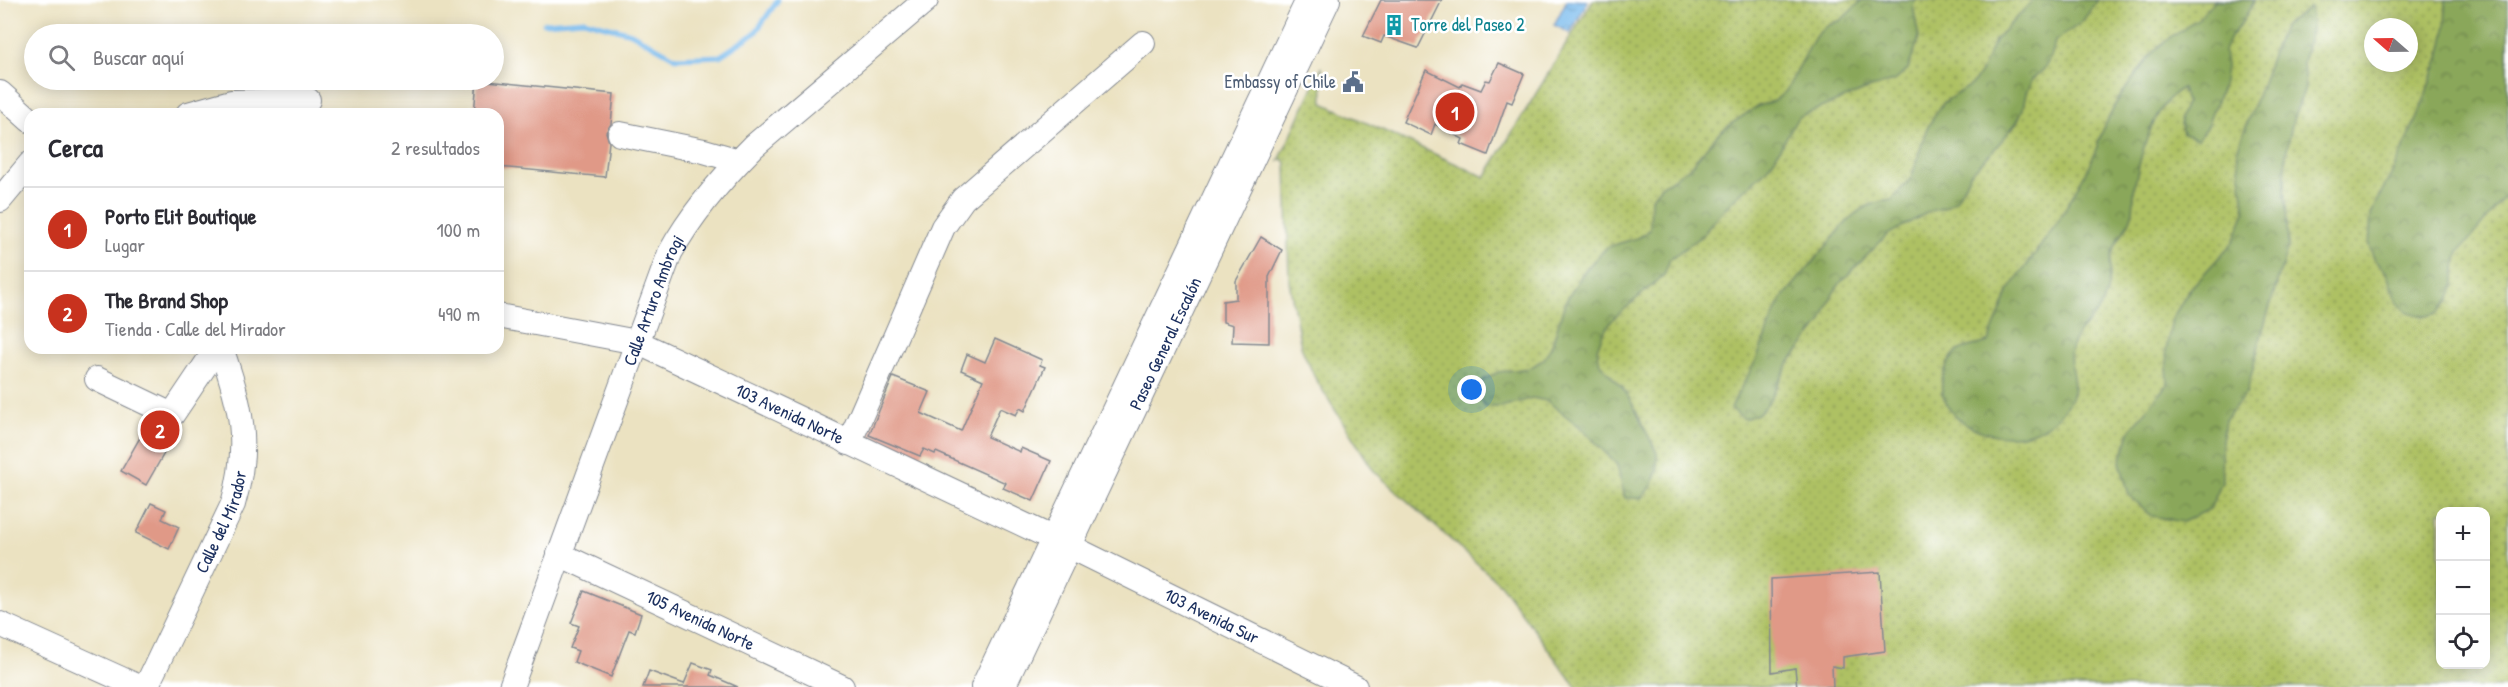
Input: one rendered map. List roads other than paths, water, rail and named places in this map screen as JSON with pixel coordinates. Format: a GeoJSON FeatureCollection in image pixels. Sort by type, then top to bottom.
{"type":"FeatureCollection","features":[{"type":"Feature","properties":{"kind":"street","name":"Calle Arturo Ambrogi"},"geometry":{"type":"LineString","coordinates":[[511,687],[670,253],[682,232],[739,161],[754,146],[926,0]]}},
{"type":"Feature","properties":{"kind":"street","name":"Paseo General Escalón"},"geometry":{"type":"LineString","coordinates":[[1003,687],[1061,542],[1308,0]]}},
{"type":"Feature","properties":{"kind":"street","name":"Paseo General Escalón"},"geometry":{"type":"LineString","coordinates":[[983,687],[1061,542],[1328,0]]}},
{"type":"Feature","properties":{"kind":"street"},"geometry":{"type":"LineString","coordinates":[[849,443],[943,226],[952,213],[979,185],[1143,43]]}},
{"type":"Feature","properties":{"kind":"street"},"geometry":{"type":"LineString","coordinates":[[0,93],[24,115]]}},
{"type":"Feature","properties":{"kind":"street"},"geometry":{"type":"LineString","coordinates":[[210,108],[231,102],[308,100]]}},
{"type":"Feature","properties":{"kind":"street"},"geometry":{"type":"LineString","coordinates":[[620,134],[704,151],[739,161]]}},
{"type":"Feature","properties":{"kind":"street"},"geometry":{"type":"LineString","coordinates":[[0,200],[24,171]]}},
{"type":"Feature","properties":{"kind":"street","name":"103 Avenida Norte"},"geometry":{"type":"LineString","coordinates":[[504,317],[637,342],[1061,542]]}},
{"type":"Feature","properties":{"kind":"street"},"geometry":{"type":"LineString","coordinates":[[97,379],[172,415],[215,354]]}},
{"type":"Feature","properties":{"kind":"street","name":"Calle del Mirador"},"geometry":{"type":"LineString","coordinates":[[146,687],[233,504],[241,478],[243,428],[238,396],[221,354]]}},
{"type":"Feature","properties":{"kind":"street","name":"103 Avenida Sur"},"geometry":{"type":"LineString","coordinates":[[1061,542],[1351,686]]}},
{"type":"Feature","properties":{"kind":"street","name":"105 Avenida Norte"},"geometry":{"type":"LineString","coordinates":[[559,554],[842,687]]}},
{"type":"Feature","properties":{"kind":"street"},"geometry":{"type":"LineString","coordinates":[[0,624],[139,687]]}},
{"type":"Feature","properties":{"kind":"water"},"geometry":{"type":"Polygon","coordinates":[[[1567,0],[1588,1],[1570,33],[1554,25],[1567,0]]]}},
{"type":"Feature","properties":{"kind":"waterway"},"geometry":{"type":"LineString","coordinates":[[544,23],[584,20],[631,33],[676,58],[720,56],[755,33],[778,0]]}},
{"type":"Feature","properties":{"kind":"place","name":"Torre del Paseo 2"},"geometry":{"type":"Point","coordinates":[1394,25]}},
{"type":"Feature","properties":{"kind":"place","name":"Embassy of Chile"},"geometry":{"type":"Point","coordinates":[1353,82]}},
{"type":"Feature","properties":{"kind":"place","name":"Porto Elit Boutique"},"geometry":{"type":"Point","coordinates":[1455,112]}},
{"type":"Feature","properties":{"kind":"place","name":"The Brand Shop"},"geometry":{"type":"Point","coordinates":[160,430]}}]}
